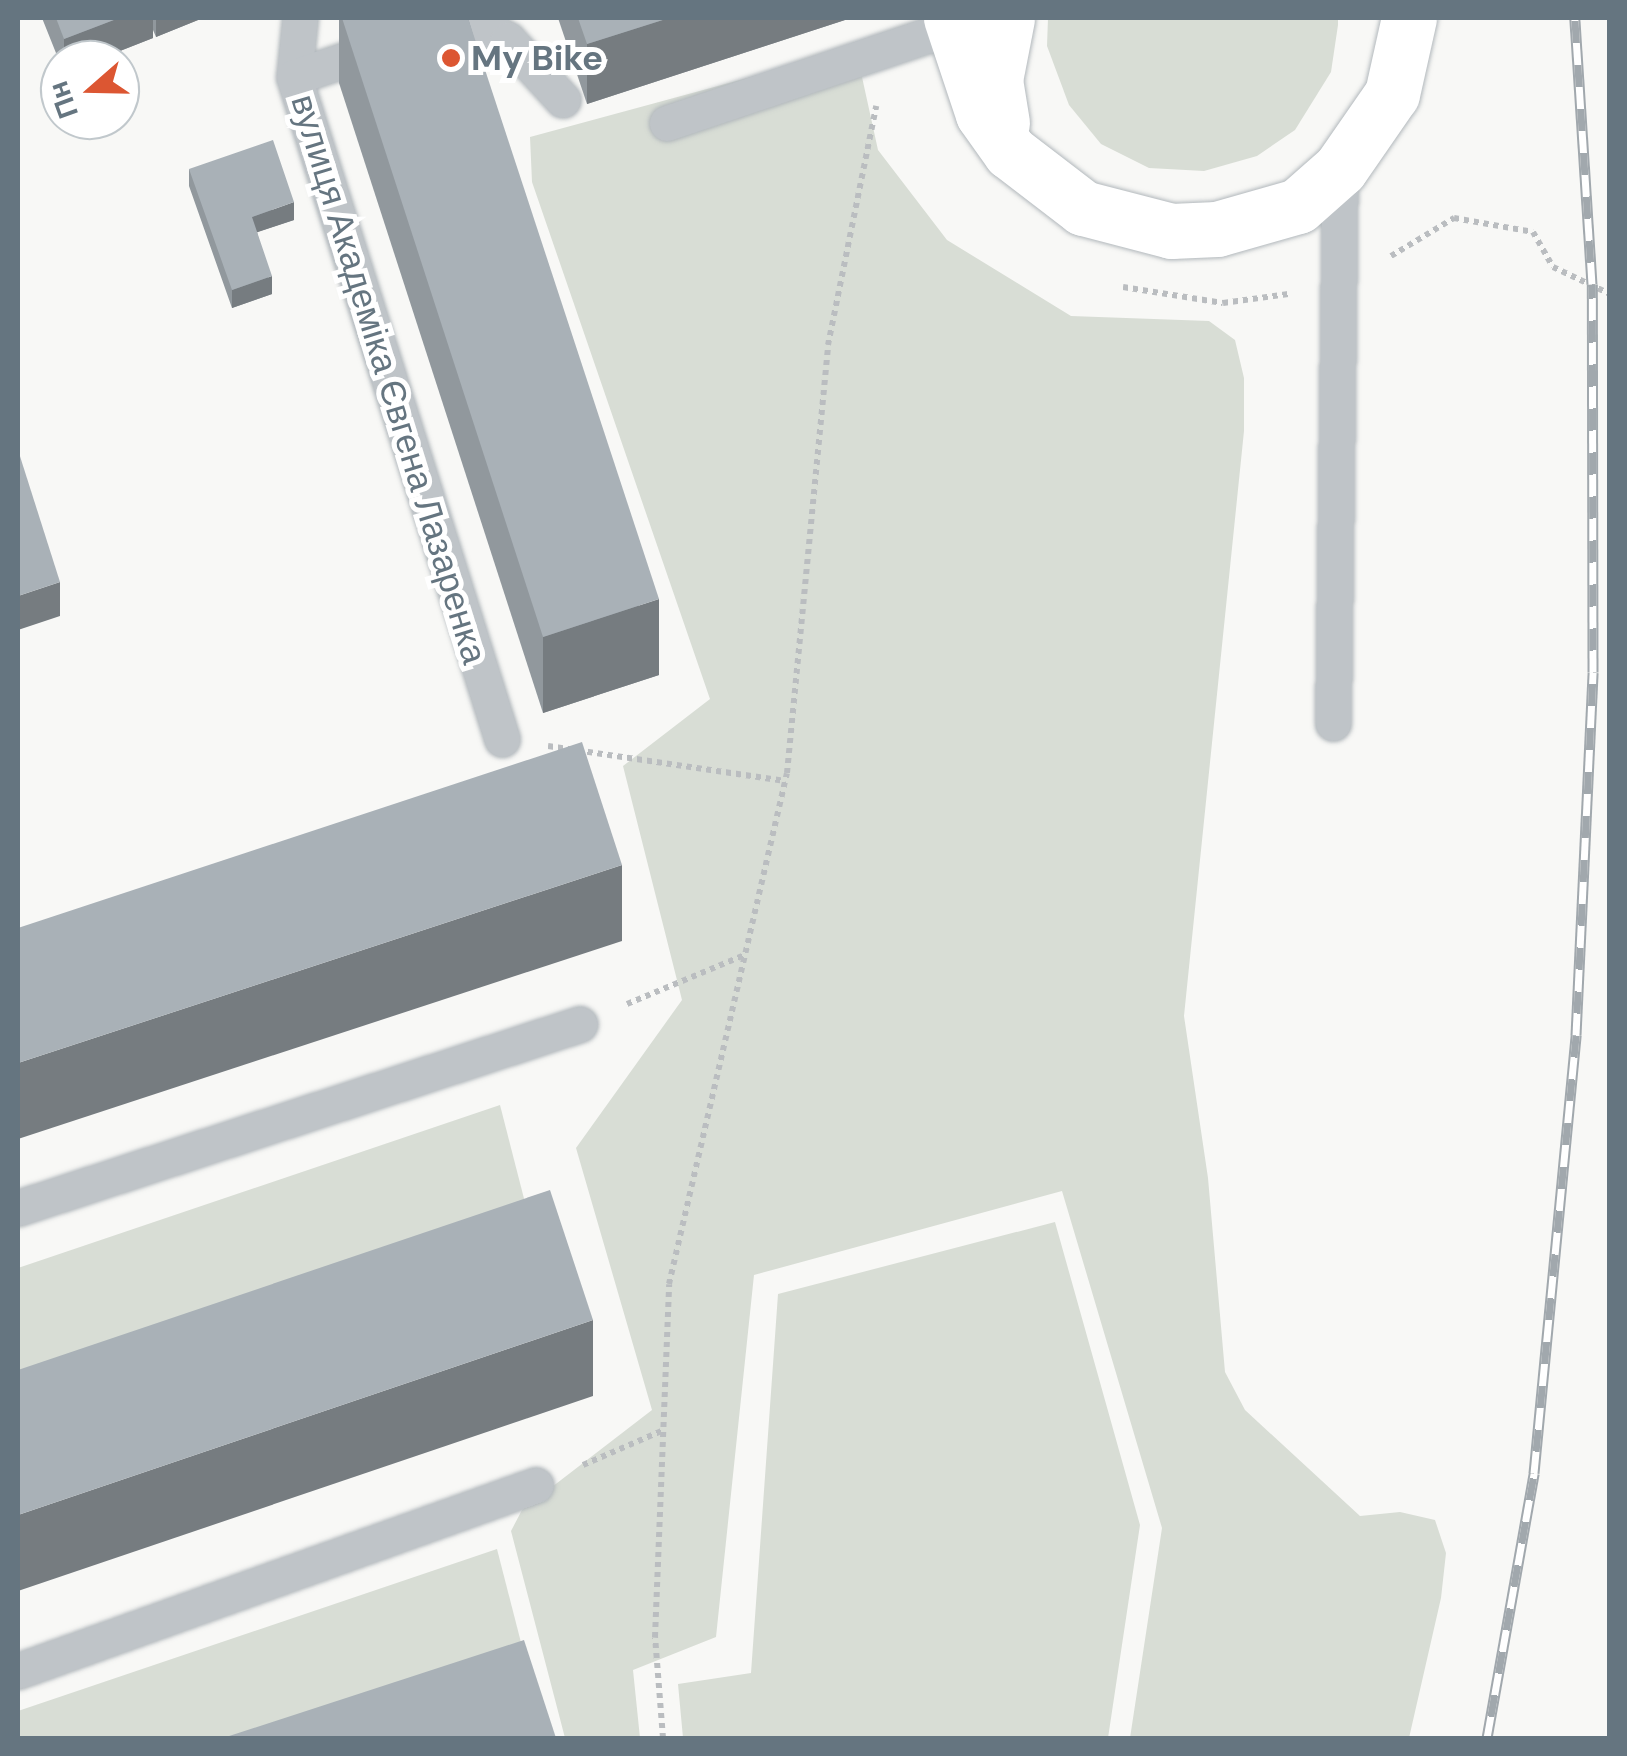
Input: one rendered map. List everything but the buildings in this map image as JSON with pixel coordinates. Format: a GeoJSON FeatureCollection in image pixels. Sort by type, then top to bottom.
{"type":"FeatureCollection","features":[{"type":"Feature","properties":{"kind":"main road"},"geometry":{"type":"LineString","coordinates":[[1008,18],[995,80],[1010,152]]}},
{"type":"Feature","properties":{"kind":"main road"},"geometry":{"type":"LineString","coordinates":[[952,22],[984,114],[1010,152],[1083,208],[1172,231],[1217,229],[1298,206],[1340,169],[1392,94],[1409,18]]}},
{"type":"Feature","properties":{"kind":"lane","name":"вулиця Академіка Євгена Лазаренка"},"geometry":{"type":"LineString","coordinates":[[300,18],[294,76],[502,739]]}},
{"type":"Feature","properties":{"kind":"lane"},"geometry":{"type":"LineString","coordinates":[[667,123],[888,49],[952,22]]}},
{"type":"Feature","properties":{"kind":"lane"},"geometry":{"type":"LineString","coordinates":[[294,76],[451,24],[483,26],[508,40],[563,100]]}},
{"type":"Feature","properties":{"kind":"lane"},"geometry":{"type":"LineString","coordinates":[[1333,723],[1340,169]]}},
{"type":"Feature","properties":{"kind":"lane"},"geometry":{"type":"LineString","coordinates":[[18,1208],[580,1024]]}},
{"type":"Feature","properties":{"kind":"lane"},"geometry":{"type":"LineString","coordinates":[[18,1671],[536,1485]]}},
{"type":"Feature","properties":{"kind":"path"},"geometry":{"type":"LineString","coordinates":[[663,1738],[656,1637],[669,1284],[784,781],[828,345],[888,49]]}},
{"type":"Feature","properties":{"kind":"path"},"geometry":{"type":"LineString","coordinates":[[1341,286],[1454,218],[1533,232],[1553,267],[1610,294]]}},
{"type":"Feature","properties":{"kind":"path"},"geometry":{"type":"LineString","coordinates":[[502,739],[784,781]]}},
{"type":"Feature","properties":{"kind":"path"},"geometry":{"type":"LineString","coordinates":[[580,1024],[746,955]]}},
{"type":"Feature","properties":{"kind":"path"},"geometry":{"type":"LineString","coordinates":[[536,1485],[664,1430]]}},
{"type":"Feature","properties":{"kind":"shaded area"},"geometry":{"type":"Polygon","coordinates":[[[1048,18],[1338,18],[1338,25],[1331,72],[1295,130],[1257,156],[1204,171],[1149,168],[1101,144],[1069,105],[1047,46],[1048,18]]]}},
{"type":"Feature","properties":{"kind":"shaded area"},"geometry":{"type":"Polygon","coordinates":[[[792,66],[847,69],[862,77],[878,150],[947,240],[1071,316],[1209,321],[1235,340],[1244,378],[1244,431],[1184,1016],[1208,1178],[1225,1372],[1245,1410],[1360,1516],[1400,1512],[1435,1520],[1446,1553],[1441,1598],[1409,1738],[1130,1738],[1162,1528],[1062,1191],[754,1275],[716,1637],[633,1670],[640,1738],[565,1738],[511,1531],[522,1510],[652,1410],[576,1148],[682,1000],[623,766],[710,699],[532,182],[530,137],[792,66]]]}},
{"type":"Feature","properties":{"kind":"shaded area"},"geometry":{"type":"Polygon","coordinates":[[[500,1105],[529,1218],[18,1394],[18,1268],[500,1105]]]}},
{"type":"Feature","properties":{"kind":"shaded area"},"geometry":{"type":"Polygon","coordinates":[[[1055,1222],[1140,1525],[1108,1738],[683,1738],[678,1684],[751,1673],[778,1294],[1055,1222]]]}},
{"type":"Feature","properties":{"kind":"shaded area"},"geometry":{"type":"Polygon","coordinates":[[[497,1549],[526,1662],[304,1738],[18,1738],[18,1711],[497,1549]]]}},
{"type":"Feature","properties":{"kind":"railway"},"geometry":{"type":"LineString","coordinates":[[1487,1738],[1534,1473],[1576,1035],[1593,672],[1592,284],[1575,18]]}},
{"type":"Feature","properties":{"kind":"place","name":"My Bike"},"geometry":{"type":"Point","coordinates":[451,58]}}]}
